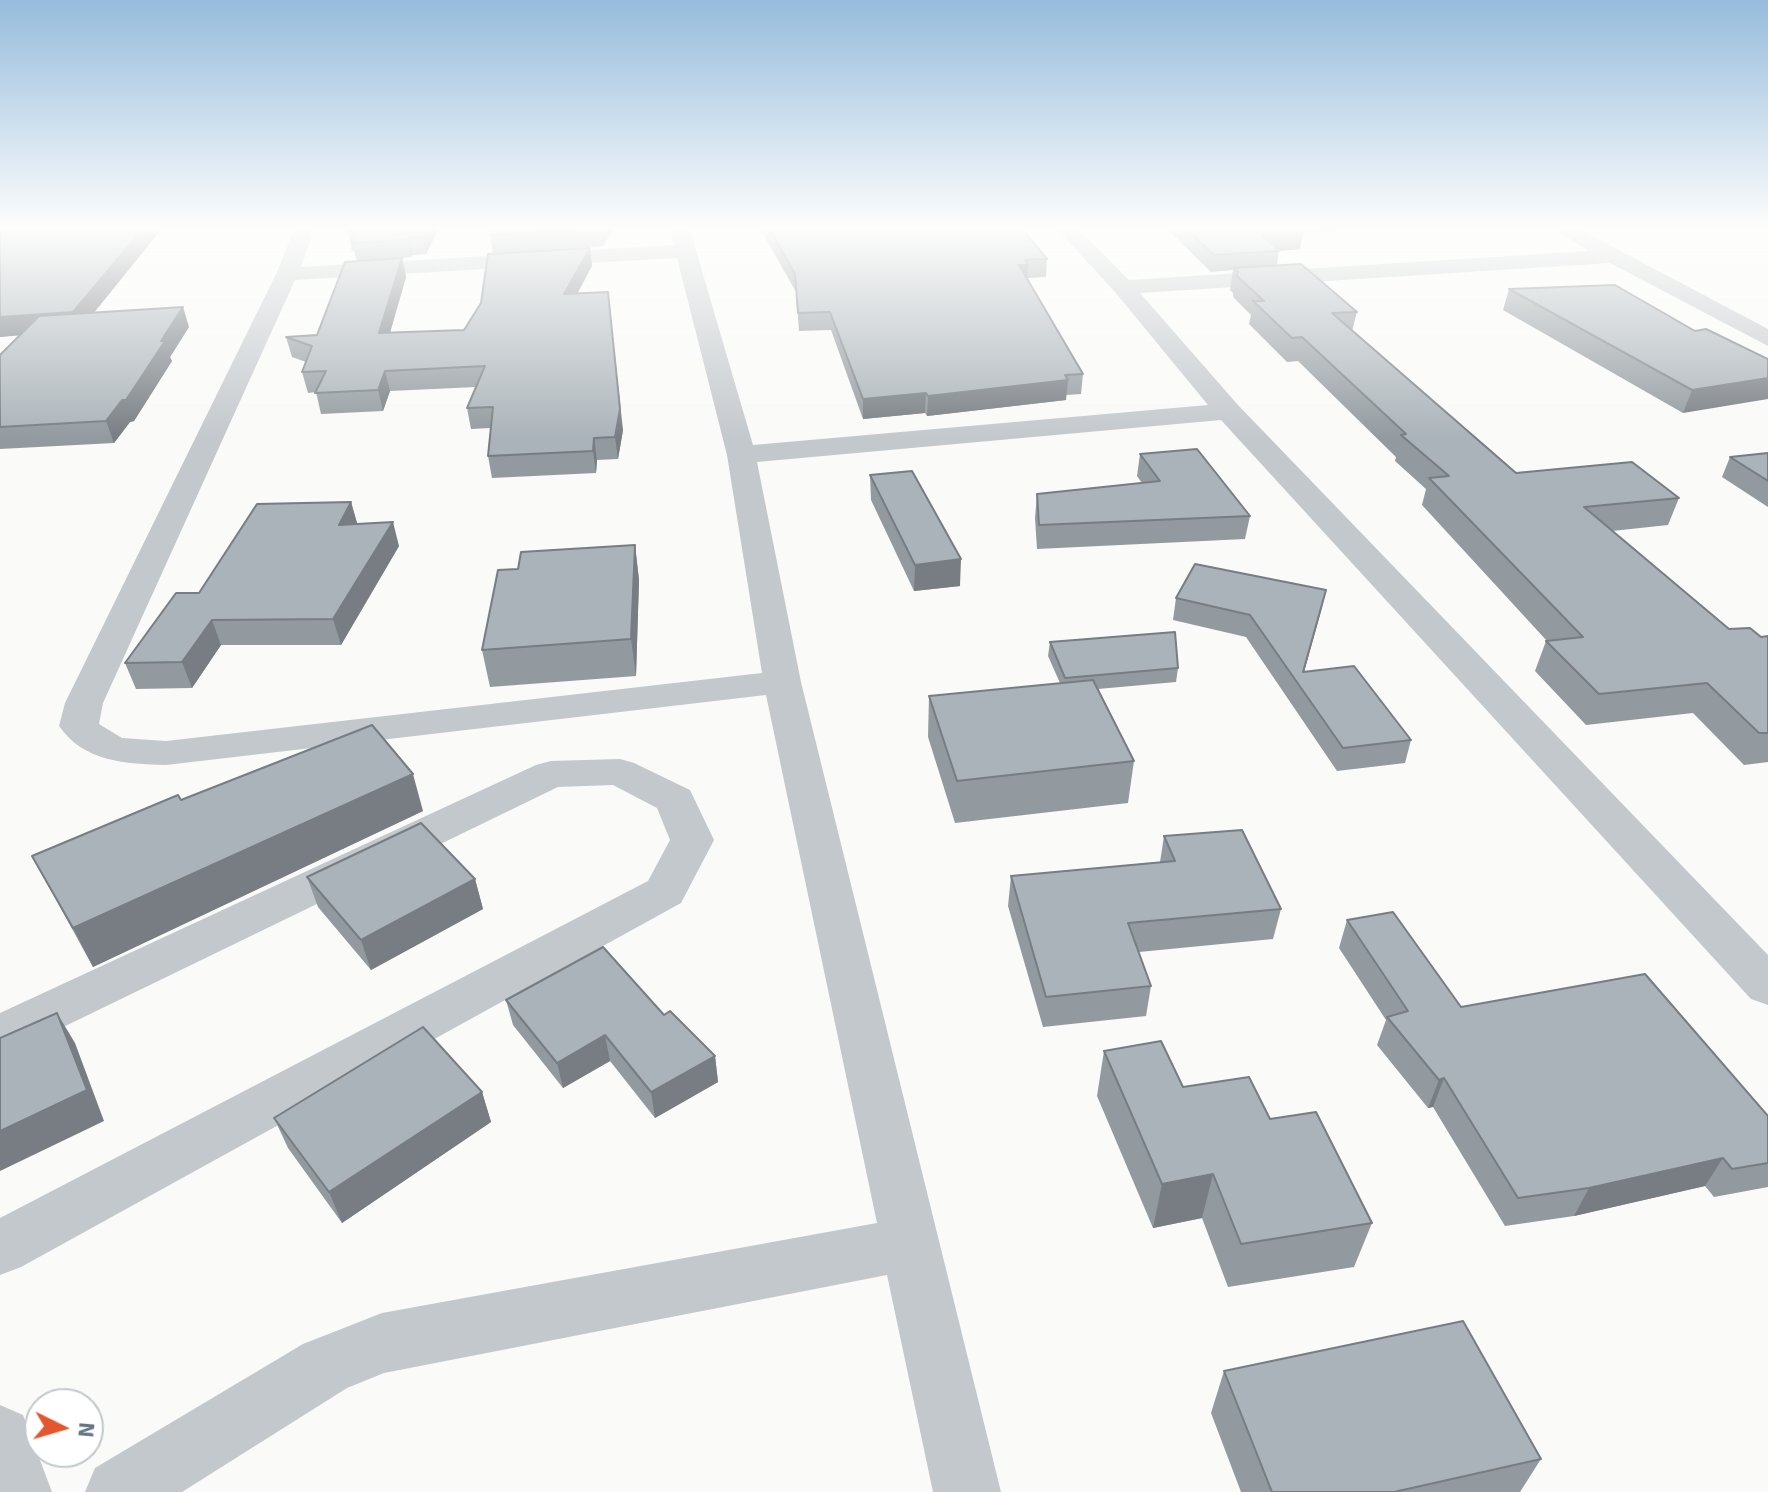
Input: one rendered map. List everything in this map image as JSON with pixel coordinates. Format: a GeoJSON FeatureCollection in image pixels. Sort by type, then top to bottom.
{"type":"FeatureCollection","features":[{"type":"Feature","properties":{"kind":"street"},"geometry":{"type":"LineString","coordinates":[[275,300],[84,703],[79,726],[94,743],[124,751],[166,753],[782,682]]}},
{"type":"Feature","properties":{"kind":"street"},"geometry":{"type":"LineString","coordinates":[[698,300],[741,455],[782,682],[967,1492]]}},
{"type":"Feature","properties":{"kind":"street"},"geometry":{"type":"LineString","coordinates":[[1134,300],[1228,411],[1768,986]]}},
{"type":"Feature","properties":{"kind":"street"},"geometry":{"type":"LineString","coordinates":[[1694,300],[1768,339]]}},
{"type":"Feature","properties":{"kind":"street"},"geometry":{"type":"LineString","coordinates":[[741,455],[1228,411]]}},
{"type":"Feature","properties":{"kind":"street"},"geometry":{"type":"LineString","coordinates":[[0,1035],[551,774],[620,772],[675,800],[692,840],[665,892],[0,1248]]}},
{"type":"Feature","properties":{"kind":"street"},"geometry":{"type":"LineString","coordinates":[[128,1489],[325,1366],[382,1343],[909,1244]]}},
{"type":"Feature","properties":{"kind":"street"},"geometry":{"type":"LineString","coordinates":[[0,1438],[18,1492]]}},
{"type":"Feature","properties":{"kind":"building"},"geometry":{"type":"Polygon","coordinates":[[[0,300],[83,300],[73,312],[0,317],[0,300]]]}},
{"type":"Feature","properties":{"kind":"building"},"geometry":{"type":"Polygon","coordinates":[[[331,300],[389,300],[379,333],[464,330],[481,300],[609,300],[620,409],[615,437],[594,438],[593,451],[488,456],[493,407],[467,408],[485,366],[385,371],[378,390],[315,393],[326,371],[302,372],[312,346],[286,337],[317,335],[331,300]]]}},
{"type":"Feature","properties":{"kind":"building"},"geometry":{"type":"Polygon","coordinates":[[[797,300],[1039,300],[1083,374],[1065,375],[1068,380],[928,396],[926,393],[863,399],[830,312],[798,313],[797,300]]]}},
{"type":"Feature","properties":{"kind":"building"},"geometry":{"type":"Polygon","coordinates":[[[1343,300],[1357,312],[1332,313],[1516,473],[1632,462],[1679,498],[1584,507],[1729,629],[1750,628],[1761,637],[1768,636],[1768,733],[1759,733],[1707,683],[1599,694],[1546,641],[1583,637],[1429,478],[1449,476],[1401,435],[1406,434],[1302,337],[1292,338],[1253,301],[1343,300]]]}},
{"type":"Feature","properties":{"kind":"building"},"geometry":{"type":"Polygon","coordinates":[[[1528,300],[1640,300],[1695,331],[1706,329],[1768,359],[1768,378],[1692,390],[1528,300]]]}},
{"type":"Feature","properties":{"kind":"building"},"geometry":{"type":"Polygon","coordinates":[[[183,307],[161,341],[165,341],[126,400],[122,400],[106,421],[0,427],[0,355],[39,316],[183,307]]]}},
{"type":"Feature","properties":{"kind":"building"},"geometry":{"type":"Polygon","coordinates":[[[1197,449],[1250,516],[1039,525],[1037,494],[1160,481],[1140,454],[1197,449]]]}},
{"type":"Feature","properties":{"kind":"building"},"geometry":{"type":"Polygon","coordinates":[[[1768,453],[1768,481],[1730,457],[1768,453]]]}},
{"type":"Feature","properties":{"kind":"building"},"geometry":{"type":"Polygon","coordinates":[[[912,471],[961,559],[915,565],[870,475],[912,471]]]}},
{"type":"Feature","properties":{"kind":"building"},"geometry":{"type":"Polygon","coordinates":[[[351,502],[339,525],[393,522],[333,619],[212,620],[182,662],[125,663],[176,593],[199,593],[257,504],[351,502]]]}},
{"type":"Feature","properties":{"kind":"building"},"geometry":{"type":"Polygon","coordinates":[[[635,545],[631,639],[482,650],[498,570],[518,569],[521,552],[635,545]]]}},
{"type":"Feature","properties":{"kind":"building"},"geometry":{"type":"Polygon","coordinates":[[[1195,564],[1326,590],[1303,672],[1354,666],[1411,740],[1343,748],[1250,615],[1176,598],[1195,564]]]}},
{"type":"Feature","properties":{"kind":"building"},"geometry":{"type":"Polygon","coordinates":[[[1175,632],[1178,668],[1065,678],[1050,642],[1175,632]]]}},
{"type":"Feature","properties":{"kind":"building"},"geometry":{"type":"Polygon","coordinates":[[[1093,680],[1134,761],[957,781],[929,696],[1093,680]]]}},
{"type":"Feature","properties":{"kind":"building"},"geometry":{"type":"Polygon","coordinates":[[[372,725],[413,774],[73,928],[32,856],[178,795],[181,800],[372,725]]]}},
{"type":"Feature","properties":{"kind":"building"},"geometry":{"type":"Polygon","coordinates":[[[421,823],[475,879],[361,940],[307,877],[421,823]]]}},
{"type":"Feature","properties":{"kind":"building"},"geometry":{"type":"Polygon","coordinates":[[[1242,830],[1281,909],[1128,923],[1151,986],[1046,997],[1011,876],[1175,861],[1164,836],[1242,830]]]}},
{"type":"Feature","properties":{"kind":"building"},"geometry":{"type":"Polygon","coordinates":[[[1393,912],[1461,1007],[1645,974],[1768,1116],[1768,1163],[1732,1169],[1723,1158],[1589,1188],[1518,1198],[1444,1078],[1439,1080],[1387,1017],[1408,1011],[1347,920],[1393,912]]]}},
{"type":"Feature","properties":{"kind":"building"},"geometry":{"type":"Polygon","coordinates":[[[603,947],[664,1015],[670,1011],[715,1056],[651,1092],[605,1035],[557,1063],[506,1000],[603,947]]]}},
{"type":"Feature","properties":{"kind":"building"},"geometry":{"type":"Polygon","coordinates":[[[57,1013],[87,1090],[0,1131],[0,1038],[57,1013]]]}},
{"type":"Feature","properties":{"kind":"building"},"geometry":{"type":"Polygon","coordinates":[[[423,1027],[482,1092],[329,1192],[274,1118],[423,1027]]]}},
{"type":"Feature","properties":{"kind":"building"},"geometry":{"type":"Polygon","coordinates":[[[1161,1041],[1183,1087],[1249,1077],[1270,1119],[1316,1112],[1372,1223],[1241,1244],[1213,1174],[1162,1184],[1104,1051],[1161,1041]]]}},
{"type":"Feature","properties":{"kind":"building"},"geometry":{"type":"Polygon","coordinates":[[[1463,1321],[1541,1459],[1394,1492],[1272,1492],[1224,1371],[1463,1321]]]}}]}
